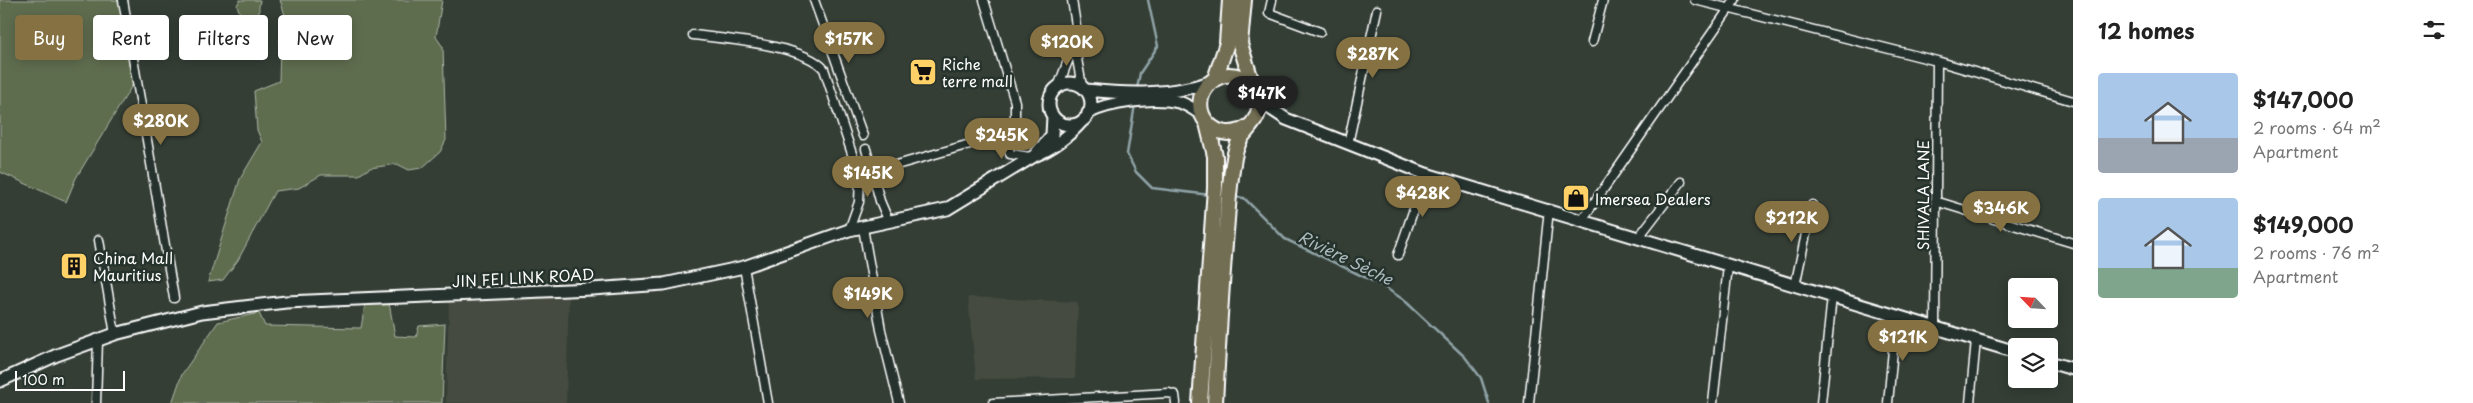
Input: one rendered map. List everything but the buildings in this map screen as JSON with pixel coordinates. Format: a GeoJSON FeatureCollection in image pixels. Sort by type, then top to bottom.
{"type":"FeatureCollection","features":[{"type":"Feature","properties":{"kind":"highway"},"geometry":{"type":"LineString","coordinates":[[1200,403],[1215,188],[1215,156],[1204,119],[1201,98],[1213,80],[1227,43],[1230,0]]}},
{"type":"Feature","properties":{"kind":"highway"},"geometry":{"type":"LineString","coordinates":[[1215,403],[1233,162],[1240,140],[1253,122],[1259,103],[1240,44],[1244,0]]}},
{"type":"Feature","properties":{"kind":"highway"},"geometry":{"type":"LineString","coordinates":[[1213,80],[1225,75],[1236,75],[1246,79],[1256,90]]}},
{"type":"Feature","properties":{"kind":"highway"},"geometry":{"type":"LineString","coordinates":[[1204,119],[1212,129],[1228,134],[1236,133],[1253,122]]}},
{"type":"Feature","properties":{"kind":"main road"},"geometry":{"type":"LineString","coordinates":[[1034,156],[1052,135],[1053,116],[1049,104],[1053,91],[1058,87],[1073,83],[1084,88],[1110,93],[1156,92],[1193,88],[1213,80]]}},
{"type":"Feature","properties":{"kind":"main road"},"geometry":{"type":"LineString","coordinates":[[1034,156],[1049,151],[1070,135],[1085,117],[1090,97],[1084,88]]}},
{"type":"Feature","properties":{"kind":"main road"},"geometry":{"type":"LineString","coordinates":[[1256,90],[1271,109],[1286,119],[1426,174],[1832,296],[1896,318],[2008,350]]}},
{"type":"Feature","properties":{"kind":"main road"},"geometry":{"type":"LineString","coordinates":[[1053,116],[1064,124],[1070,125],[1110,104],[1147,101],[1177,102],[1204,119]]}},
{"type":"Feature","properties":{"kind":"main road"},"geometry":{"type":"LineString","coordinates":[[1253,122],[1286,119]]}},
{"type":"Feature","properties":{"kind":"main road","name":"JIN FEI LINK ROAD"},"geometry":{"type":"LineString","coordinates":[[0,381],[57,355],[115,334],[202,312],[276,303],[655,284],[744,267],[888,218],[949,205],[984,187],[1034,156]]}},
{"type":"Feature","properties":{"kind":"main road"},"geometry":{"type":"LineString","coordinates":[[849,230],[860,223],[888,218]]}},
{"type":"Feature","properties":{"kind":"main road"},"geometry":{"type":"LineString","coordinates":[[2058,364],[2071,367]]}},
{"type":"Feature","properties":{"kind":"street"},"geometry":{"type":"LineString","coordinates":[[123,0],[174,298]]}},
{"type":"Feature","properties":{"kind":"street"},"geometry":{"type":"LineString","coordinates":[[814,0],[863,136]]}},
{"type":"Feature","properties":{"kind":"street"},"geometry":{"type":"LineString","coordinates":[[984,0],[1011,87],[1015,110],[1011,137],[1001,140],[998,136]]}},
{"type":"Feature","properties":{"kind":"street"},"geometry":{"type":"LineString","coordinates":[[1058,87],[1074,43],[1076,25],[1072,0]]}},
{"type":"Feature","properties":{"kind":"street"},"geometry":{"type":"LineString","coordinates":[[1272,0],[1269,13],[1320,32]]}},
{"type":"Feature","properties":{"kind":"street"},"geometry":{"type":"LineString","coordinates":[[1592,42],[1602,0]]}},
{"type":"Feature","properties":{"kind":"street"},"geometry":{"type":"LineString","coordinates":[[1694,0],[1937,61],[2073,101]]}},
{"type":"Feature","properties":{"kind":"street"},"geometry":{"type":"LineString","coordinates":[[1582,220],[1735,0]]}},
{"type":"Feature","properties":{"kind":"street"},"geometry":{"type":"LineString","coordinates":[[1348,144],[1376,10]]}},
{"type":"Feature","properties":{"kind":"street"},"geometry":{"type":"LineString","coordinates":[[693,35],[752,42],[808,57],[818,62],[824,70],[860,178],[859,202],[849,230]]}},
{"type":"Feature","properties":{"kind":"street"},"geometry":{"type":"LineString","coordinates":[[1074,43],[1084,88]]}},
{"type":"Feature","properties":{"kind":"street","name":"SHIVALA LANE"},"geometry":{"type":"LineString","coordinates":[[1935,329],[1937,61]]}},
{"type":"Feature","properties":{"kind":"street"},"geometry":{"type":"LineString","coordinates":[[998,136],[999,129],[1004,126],[1015,110]]}},
{"type":"Feature","properties":{"kind":"street"},"geometry":{"type":"LineString","coordinates":[[1004,126],[1012,131]]}},
{"type":"Feature","properties":{"kind":"street"},"geometry":{"type":"LineString","coordinates":[[872,172],[998,136]]}},
{"type":"Feature","properties":{"kind":"street"},"geometry":{"type":"LineString","coordinates":[[1006,140],[1010,154],[1018,157],[1034,156]]}},
{"type":"Feature","properties":{"kind":"street"},"geometry":{"type":"LineString","coordinates":[[866,149],[888,218]]}},
{"type":"Feature","properties":{"kind":"street"},"geometry":{"type":"LineString","coordinates":[[1398,255],[1426,174]]}},
{"type":"Feature","properties":{"kind":"street"},"geometry":{"type":"LineString","coordinates":[[1638,238],[1681,182]]}},
{"type":"Feature","properties":{"kind":"street"},"geometry":{"type":"LineString","coordinates":[[1935,201],[2073,243]]}},
{"type":"Feature","properties":{"kind":"street"},"geometry":{"type":"LineString","coordinates":[[1795,286],[1812,205]]}},
{"type":"Feature","properties":{"kind":"street"},"geometry":{"type":"LineString","coordinates":[[1529,403],[1549,210]]}},
{"type":"Feature","properties":{"kind":"street"},"geometry":{"type":"LineString","coordinates":[[863,228],[882,330],[899,403]]}},
{"type":"Feature","properties":{"kind":"street"},"geometry":{"type":"LineString","coordinates":[[99,240],[115,334]]}},
{"type":"Feature","properties":{"kind":"street"},"geometry":{"type":"LineString","coordinates":[[1713,403],[1728,266]]}},
{"type":"Feature","properties":{"kind":"street"},"geometry":{"type":"LineString","coordinates":[[744,267],[768,403]]}},
{"type":"Feature","properties":{"kind":"street"},"geometry":{"type":"LineString","coordinates":[[1821,403],[1832,296]]}},
{"type":"Feature","properties":{"kind":"street"},"geometry":{"type":"LineString","coordinates":[[1888,403],[1896,318]]}},
{"type":"Feature","properties":{"kind":"street"},"geometry":{"type":"LineString","coordinates":[[96,403],[98,340]]}},
{"type":"Feature","properties":{"kind":"street"},"geometry":{"type":"LineString","coordinates":[[1970,403],[1976,340]]}},
{"type":"Feature","properties":{"kind":"street"},"geometry":{"type":"LineString","coordinates":[[993,403],[1169,393],[1175,396],[1176,403]]}},
{"type":"Feature","properties":{"kind":"shaded area"},"geometry":{"type":"Polygon","coordinates":[[[569,290],[566,403],[446,403],[449,302],[569,290]]]}},
{"type":"Feature","properties":{"kind":"shaded area"},"geometry":{"type":"Polygon","coordinates":[[[968,297],[1078,302],[1075,378],[976,379],[968,297]]]}},
{"type":"Feature","properties":{"kind":"green space"},"geometry":{"type":"Polygon","coordinates":[[[0,0],[118,0],[122,15],[93,15],[93,60],[131,60],[134,76],[133,84],[76,178],[66,202],[0,172],[0,0]]]}},
{"type":"Feature","properties":{"kind":"green space"},"geometry":{"type":"Polygon","coordinates":[[[240,0],[260,0],[259,15],[240,15],[237,5],[240,0]]]}},
{"type":"Feature","properties":{"kind":"green space"},"geometry":{"type":"Polygon","coordinates":[[[280,0],[442,0],[436,37],[443,47],[446,140],[440,152],[422,168],[409,170],[397,164],[370,168],[359,175],[321,175],[299,188],[275,191],[238,260],[223,280],[208,282],[240,179],[262,142],[257,130],[254,91],[279,81],[280,60],[352,60],[352,15],[285,15],[280,0]]]}},
{"type":"Feature","properties":{"kind":"green space"},"geometry":{"type":"Polygon","coordinates":[[[389,303],[395,336],[416,337],[419,326],[445,324],[442,403],[172,403],[182,374],[218,322],[259,313],[265,326],[361,328],[365,304],[389,303]]]}},
{"type":"Feature","properties":{"kind":"waterway","name":"Rivière Sèche"},"geometry":{"type":"LineString","coordinates":[[1137,89],[1140,73],[1158,46],[1148,0]]}},
{"type":"Feature","properties":{"kind":"waterway","name":"Rivière Sèche"},"geometry":{"type":"LineString","coordinates":[[1135,104],[1127,154],[1136,172],[1152,188],[1210,195]]}},
{"type":"Feature","properties":{"kind":"waterway","name":"Rivière Sèche"},"geometry":{"type":"LineString","coordinates":[[1233,197],[1244,198],[1285,239],[1381,285],[1404,300],[1465,357],[1481,378],[1489,403]]}},
{"type":"Feature","properties":{"kind":"place","name":"Riche terre mall"},"geometry":{"type":"Point","coordinates":[923,72]}},
{"type":"Feature","properties":{"kind":"place","name":"Imersea Dealers"},"geometry":{"type":"Point","coordinates":[1576,198]}},
{"type":"Feature","properties":{"kind":"place","name":"China Mall Mauritius"},"geometry":{"type":"Point","coordinates":[74,266]}}]}
